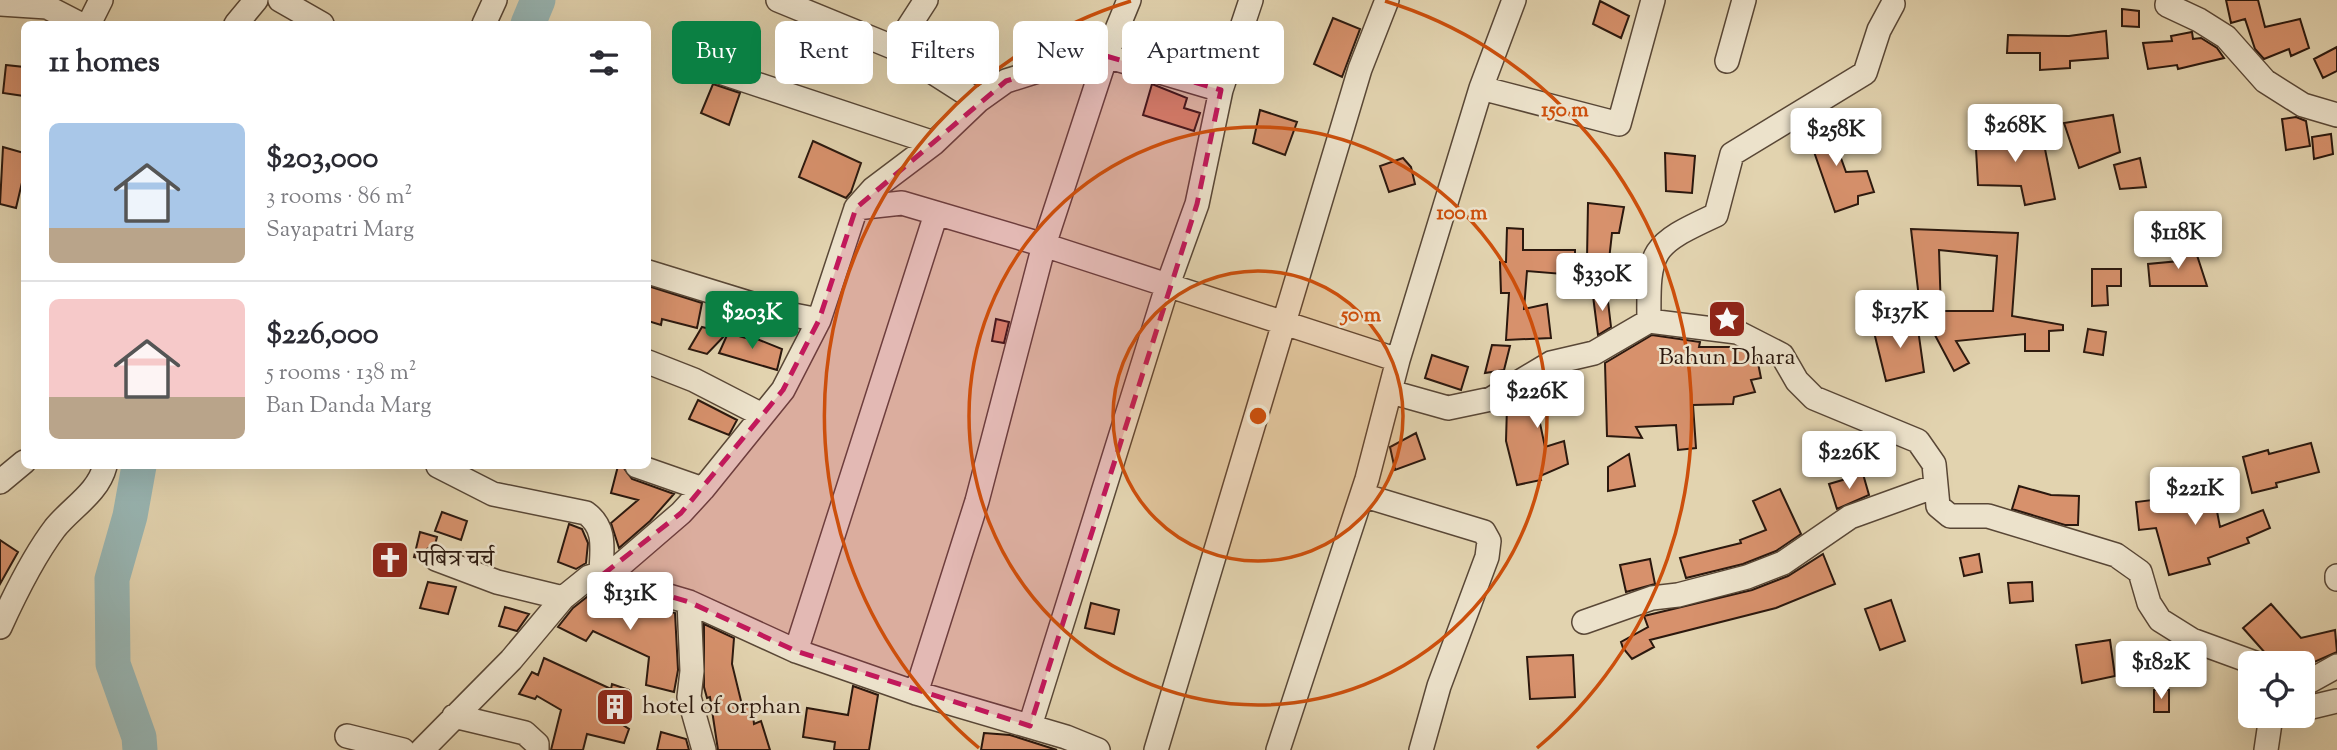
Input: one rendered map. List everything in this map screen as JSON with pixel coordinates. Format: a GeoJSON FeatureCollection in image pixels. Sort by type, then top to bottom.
{"type":"FeatureCollection","features":[{"type":"Feature","properties":{"kind":"street"},"geometry":{"type":"LineString","coordinates":[[90,21],[101,0]]}},
{"type":"Feature","properties":{"kind":"street"},"geometry":{"type":"LineString","coordinates":[[238,21],[256,0]]}},
{"type":"Feature","properties":{"kind":"street"},"geometry":{"type":"LineString","coordinates":[[280,0],[317,21]]}},
{"type":"Feature","properties":{"kind":"street"},"geometry":{"type":"LineString","coordinates":[[485,21],[495,0]]}},
{"type":"Feature","properties":{"kind":"street"},"geometry":{"type":"LineString","coordinates":[[778,0],[887,45]]}},
{"type":"Feature","properties":{"kind":"street"},"geometry":{"type":"LineString","coordinates":[[912,21],[926,0]]}},
{"type":"Feature","properties":{"kind":"street"},"geometry":{"type":"LineString","coordinates":[[1108,49],[1129,0]]}},
{"type":"Feature","properties":{"kind":"street"},"geometry":{"type":"LineString","coordinates":[[1030,726],[1167,287],[1197,204],[1221,90],[1251,0]]}},
{"type":"Feature","properties":{"kind":"street"},"geometry":{"type":"LineString","coordinates":[[1156,750],[1360,69],[1387,0]]}},
{"type":"Feature","properties":{"kind":"street"},"geometry":{"type":"LineString","coordinates":[[1278,750],[1362,495],[1398,360],[1481,89],[1514,0]]}},
{"type":"Feature","properties":{"kind":"street"},"geometry":{"type":"LineString","coordinates":[[1481,89],[1619,124],[1653,0]]}},
{"type":"Feature","properties":{"kind":"street"},"geometry":{"type":"LineString","coordinates":[[1727,61],[1744,0]]}},
{"type":"Feature","properties":{"kind":"street"},"geometry":{"type":"LineString","coordinates":[[2168,0],[2167,5],[2226,37],[2265,81],[2303,105],[2337,115]]}},
{"type":"Feature","properties":{"kind":"street"},"geometry":{"type":"LineString","coordinates":[[1650,321],[1649,279],[1656,251],[1673,235],[1716,215],[1732,154],[1865,73],[1890,1]]}},
{"type":"Feature","properties":{"kind":"street"},"geometry":{"type":"LineString","coordinates":[[0,4],[47,7],[74,21]]}},
{"type":"Feature","properties":{"kind":"street"},"geometry":{"type":"LineString","coordinates":[[1108,57],[1221,90]]}},
{"type":"Feature","properties":{"kind":"street"},"geometry":{"type":"LineString","coordinates":[[422,750],[510,660],[563,598],[625,561],[681,513],[703,489],[783,390],[819,320],[856,208],[873,190],[934,143],[978,101],[1013,80]]}},
{"type":"Feature","properties":{"kind":"street"},"geometry":{"type":"LineString","coordinates":[[756,84],[934,143]]}},
{"type":"Feature","properties":{"kind":"street"},"geometry":{"type":"LineString","coordinates":[[951,84],[978,101]]}},
{"type":"Feature","properties":{"kind":"street"},"geometry":{"type":"LineString","coordinates":[[916,693],[977,501],[1044,245],[1096,84]]}},
{"type":"Feature","properties":{"kind":"street"},"geometry":{"type":"LineString","coordinates":[[856,208],[902,203],[1044,245],[1398,360]]}},
{"type":"Feature","properties":{"kind":"street"},"geometry":{"type":"LineString","coordinates":[[796,651],[936,214]]}},
{"type":"Feature","properties":{"kind":"street"},"geometry":{"type":"LineString","coordinates":[[651,273],[778,312],[819,320]]}},
{"type":"Feature","properties":{"kind":"street"},"geometry":{"type":"LineString","coordinates":[[1391,392],[1448,408],[1491,399],[1551,363],[1594,352],[1650,321],[1737,332],[1782,355],[1797,381],[1814,398],[1918,441],[1934,464],[1934,487],[1938,506],[1950,516],[1988,516],[2116,555],[2140,572],[2149,603],[2160,620],[2192,640],[2238,657]]}},
{"type":"Feature","properties":{"kind":"street"},"geometry":{"type":"LineString","coordinates":[[651,363],[694,380],[762,415]]}},
{"type":"Feature","properties":{"kind":"street"},"geometry":{"type":"LineString","coordinates":[[0,482],[21,464]]}},
{"type":"Feature","properties":{"kind":"street"},"geometry":{"type":"LineString","coordinates":[[0,627],[16,593],[55,528],[98,483],[104,469]]}},
{"type":"Feature","properties":{"kind":"street"},"geometry":{"type":"LineString","coordinates":[[444,469],[493,494],[586,513],[596,520],[602,531],[595,577]]}},
{"type":"Feature","properties":{"kind":"street"},"geometry":{"type":"LineString","coordinates":[[646,469],[703,489]]}},
{"type":"Feature","properties":{"kind":"street"},"geometry":{"type":"LineString","coordinates":[[1584,622],[1652,598],[1678,595],[1747,577],[1783,563],[1850,517],[1934,487]]}},
{"type":"Feature","properties":{"kind":"street"},"geometry":{"type":"LineString","coordinates":[[1362,495],[1484,532],[1489,541],[1488,557],[1439,686],[1422,750]]}},
{"type":"Feature","properties":{"kind":"street"},"geometry":{"type":"LineString","coordinates":[[436,559],[497,582],[563,598]]}},
{"type":"Feature","properties":{"kind":"street"},"geometry":{"type":"LineString","coordinates":[[595,577],[689,603],[796,651],[916,693],[1030,726],[1098,750]]}},
{"type":"Feature","properties":{"kind":"street"},"geometry":{"type":"LineString","coordinates":[[689,603],[692,671],[689,697],[704,750]]}},
{"type":"Feature","properties":{"kind":"street"},"geometry":{"type":"LineString","coordinates":[[2315,678],[2337,666]]}},
{"type":"Feature","properties":{"kind":"street"},"geometry":{"type":"LineString","coordinates":[[2315,706],[2337,701]]}},
{"type":"Feature","properties":{"kind":"street"},"geometry":{"type":"LineString","coordinates":[[454,716],[525,733],[537,744],[537,750]]}},
{"type":"Feature","properties":{"kind":"street"},"geometry":{"type":"LineString","coordinates":[[2266,750],[2272,728]]}},
{"type":"Feature","properties":{"kind":"street"},"geometry":{"type":"LineString","coordinates":[[348,736],[403,750]]}},
{"type":"Feature","properties":{"kind":"highlighted area"},"geometry":{"type":"Polygon","coordinates":[[[1106,56],[1221,90],[1197,204],[1030,726],[796,651],[689,602],[601,576],[681,513],[783,390],[819,320],[856,208],[1006,81],[1047,68],[1087,66],[1106,56]]]}},
{"type":"Feature","properties":{"kind":"building"},"geometry":{"type":"Polygon","coordinates":[[[2226,0],[2258,0],[2265,27],[2300,19],[2309,48],[2291,56],[2289,49],[2264,59],[2255,49],[2245,19],[2231,23],[2226,0]]]}},
{"type":"Feature","properties":{"kind":"building"},"geometry":{"type":"Polygon","coordinates":[[[1600,1],[1629,16],[1621,38],[1593,24],[1600,1]]]}},
{"type":"Feature","properties":{"kind":"building"},"geometry":{"type":"Polygon","coordinates":[[[2122,9],[2139,11],[2139,27],[2122,26],[2122,9]]]}},
{"type":"Feature","properties":{"kind":"building"},"geometry":{"type":"Polygon","coordinates":[[[1333,18],[1360,29],[1342,77],[1314,64],[1333,18]]]}},
{"type":"Feature","properties":{"kind":"building"},"geometry":{"type":"Polygon","coordinates":[[[2106,31],[2108,58],[2070,61],[2070,68],[2040,70],[2040,53],[2007,53],[2008,35],[2069,36],[2106,31]]]}},
{"type":"Feature","properties":{"kind":"building"},"geometry":{"type":"Polygon","coordinates":[[[2192,32],[2193,39],[2201,38],[2217,48],[2224,58],[2178,69],[2177,65],[2148,69],[2143,43],[2172,41],[2171,36],[2192,32]]]}},
{"type":"Feature","properties":{"kind":"building"},"geometry":{"type":"Polygon","coordinates":[[[2337,47],[2337,71],[2323,78],[2314,59],[2337,47]]]}},
{"type":"Feature","properties":{"kind":"building"},"geometry":{"type":"Polygon","coordinates":[[[6,65],[21,67],[21,96],[3,93],[6,65]]]}},
{"type":"Feature","properties":{"kind":"building"},"geometry":{"type":"Polygon","coordinates":[[[713,84],[740,93],[729,125],[701,113],[713,84]]]}},
{"type":"Feature","properties":{"kind":"building"},"geometry":{"type":"Polygon","coordinates":[[[1152,84],[1187,98],[1184,108],[1200,113],[1194,131],[1143,115],[1152,84]]]}},
{"type":"Feature","properties":{"kind":"building"},"geometry":{"type":"Polygon","coordinates":[[[1260,110],[1297,122],[1285,155],[1253,143],[1260,110]]]}},
{"type":"Feature","properties":{"kind":"building"},"geometry":{"type":"Polygon","coordinates":[[[1825,114],[1846,172],[1867,171],[1874,192],[1858,196],[1858,204],[1835,212],[1805,126],[1825,114]]]}},
{"type":"Feature","properties":{"kind":"building"},"geometry":{"type":"Polygon","coordinates":[[[2113,115],[2120,152],[2079,168],[2064,123],[2113,115]]]}},
{"type":"Feature","properties":{"kind":"building"},"geometry":{"type":"Polygon","coordinates":[[[2296,117],[2306,121],[2310,146],[2286,150],[2282,119],[2296,117]]]}},
{"type":"Feature","properties":{"kind":"building"},"geometry":{"type":"Polygon","coordinates":[[[2000,130],[2000,136],[2042,134],[2055,199],[2025,205],[2021,186],[1978,185],[1975,131],[2000,130]]]}},
{"type":"Feature","properties":{"kind":"building"},"geometry":{"type":"Polygon","coordinates":[[[2331,134],[2333,154],[2314,159],[2312,137],[2331,134]]]}},
{"type":"Feature","properties":{"kind":"building"},"geometry":{"type":"Polygon","coordinates":[[[813,141],[861,163],[851,192],[846,198],[799,177],[813,141]]]}},
{"type":"Feature","properties":{"kind":"building"},"geometry":{"type":"Polygon","coordinates":[[[3,147],[21,152],[21,187],[16,208],[0,204],[3,147]]]}},
{"type":"Feature","properties":{"kind":"building"},"geometry":{"type":"Polygon","coordinates":[[[1665,153],[1695,156],[1692,193],[1666,191],[1665,153]]]}},
{"type":"Feature","properties":{"kind":"building"},"geometry":{"type":"Polygon","coordinates":[[[1403,158],[1411,167],[1415,184],[1389,192],[1380,166],[1403,158]]]}},
{"type":"Feature","properties":{"kind":"building"},"geometry":{"type":"Polygon","coordinates":[[[2140,158],[2146,187],[2120,189],[2114,165],[2140,158]]]}},
{"type":"Feature","properties":{"kind":"building"},"geometry":{"type":"Polygon","coordinates":[[[1588,203],[1624,207],[1619,233],[1612,233],[1609,260],[1587,259],[1588,203]]]}},
{"type":"Feature","properties":{"kind":"building"},"geometry":{"type":"Polygon","coordinates":[[[1507,228],[1523,229],[1523,250],[1575,250],[1575,275],[1527,271],[1524,309],[1547,304],[1551,338],[1506,340],[1509,293],[1501,293],[1500,262],[1506,262],[1507,228]]]}},
{"type":"Feature","properties":{"kind":"building"},"geometry":{"type":"Polygon","coordinates":[[[1911,229],[2018,233],[2012,316],[2063,325],[2063,330],[2049,331],[2049,351],[2025,351],[2025,334],[1956,341],[1969,363],[1954,371],[1920,307],[1911,229]],[[1939,250],[1941,311],[1993,311],[1997,256],[1939,250]]]}},
{"type":"Feature","properties":{"kind":"building"},"geometry":{"type":"Polygon","coordinates":[[[2194,246],[2207,286],[2150,286],[2148,264],[2179,261],[2177,252],[2194,246]]]}},
{"type":"Feature","properties":{"kind":"building"},"geometry":{"type":"Polygon","coordinates":[[[2092,269],[2121,269],[2121,286],[2107,286],[2108,305],[2092,306],[2092,269]]]}},
{"type":"Feature","properties":{"kind":"building"},"geometry":{"type":"Polygon","coordinates":[[[651,287],[702,303],[697,328],[662,319],[661,325],[651,322],[651,287]]]}},
{"type":"Feature","properties":{"kind":"building"},"geometry":{"type":"Polygon","coordinates":[[[1607,293],[1611,327],[1598,335],[1593,296],[1607,293]]]}},
{"type":"Feature","properties":{"kind":"building"},"geometry":{"type":"Polygon","coordinates":[[[996,319],[1009,322],[1004,343],[992,341],[996,319]]]}},
{"type":"Feature","properties":{"kind":"building"},"geometry":{"type":"Polygon","coordinates":[[[1917,322],[1924,372],[1886,381],[1873,328],[1917,322]]]}},
{"type":"Feature","properties":{"kind":"building"},"geometry":{"type":"Polygon","coordinates":[[[702,327],[727,333],[707,354],[689,349],[702,327]]]}},
{"type":"Feature","properties":{"kind":"building"},"geometry":{"type":"Polygon","coordinates":[[[2088,329],[2106,332],[2103,355],[2084,352],[2088,329]]]}},
{"type":"Feature","properties":{"kind":"building"},"geometry":{"type":"Polygon","coordinates":[[[728,333],[746,338],[747,335],[782,349],[777,370],[719,353],[728,333]]]}},
{"type":"Feature","properties":{"kind":"building"},"geometry":{"type":"Polygon","coordinates":[[[1652,335],[1700,342],[1699,347],[1736,347],[1757,358],[1761,378],[1751,380],[1755,392],[1734,397],[1733,404],[1693,405],[1696,448],[1678,450],[1676,425],[1636,427],[1642,438],[1607,436],[1605,363],[1652,335]]]}},
{"type":"Feature","properties":{"kind":"building"},"geometry":{"type":"Polygon","coordinates":[[[1492,345],[1510,346],[1504,370],[1485,373],[1492,345]]]}},
{"type":"Feature","properties":{"kind":"building"},"geometry":{"type":"Polygon","coordinates":[[[1432,355],[1468,367],[1461,390],[1425,378],[1432,355]]]}},
{"type":"Feature","properties":{"kind":"building"},"geometry":{"type":"Polygon","coordinates":[[[1573,373],[1578,408],[1537,409],[1545,447],[1564,441],[1568,464],[1540,476],[1541,480],[1517,485],[1506,441],[1507,406],[1537,388],[1551,386],[1550,380],[1556,376],[1573,373]]]}},
{"type":"Feature","properties":{"kind":"building"},"geometry":{"type":"Polygon","coordinates":[[[698,400],[737,420],[729,435],[689,419],[698,400]]]}},
{"type":"Feature","properties":{"kind":"building"},"geometry":{"type":"Polygon","coordinates":[[[1416,433],[1425,459],[1395,470],[1390,447],[1416,433]]]}},
{"type":"Feature","properties":{"kind":"building"},"geometry":{"type":"Polygon","coordinates":[[[2311,443],[2319,472],[2276,483],[2277,487],[2252,493],[2243,457],[2268,450],[2269,454],[2311,443]]]}},
{"type":"Feature","properties":{"kind":"building"},"geometry":{"type":"Polygon","coordinates":[[[1629,454],[1635,486],[1608,491],[1608,467],[1629,454]]]}},
{"type":"Feature","properties":{"kind":"building"},"geometry":{"type":"Polygon","coordinates":[[[617,469],[624,469],[632,479],[674,494],[650,521],[619,548],[611,523],[638,500],[611,493],[617,469]]]}},
{"type":"Feature","properties":{"kind":"building"},"geometry":{"type":"Polygon","coordinates":[[[1863,474],[1869,495],[1837,509],[1829,484],[1863,474]]]}},
{"type":"Feature","properties":{"kind":"building"},"geometry":{"type":"Polygon","coordinates":[[[2211,480],[2220,527],[2263,510],[2270,528],[2247,538],[2249,543],[2208,558],[2210,564],[2169,575],[2156,528],[2139,530],[2136,502],[2185,496],[2183,485],[2211,480]]]}},
{"type":"Feature","properties":{"kind":"building"},"geometry":{"type":"Polygon","coordinates":[[[2019,486],[2051,495],[2079,496],[2078,525],[2065,525],[2012,509],[2019,486]]]}},
{"type":"Feature","properties":{"kind":"building"},"geometry":{"type":"Polygon","coordinates":[[[1780,489],[1801,534],[1776,551],[1743,564],[1686,578],[1680,558],[1741,543],[1740,540],[1766,530],[1753,501],[1780,489]]]}},
{"type":"Feature","properties":{"kind":"building"},"geometry":{"type":"Polygon","coordinates":[[[442,512],[467,521],[461,540],[435,531],[442,512]]]}},
{"type":"Feature","properties":{"kind":"building"},"geometry":{"type":"Polygon","coordinates":[[[569,524],[582,529],[588,543],[586,563],[576,569],[558,562],[569,524]]]}},
{"type":"Feature","properties":{"kind":"building"},"geometry":{"type":"Polygon","coordinates":[[[420,532],[437,537],[435,545],[427,549],[422,559],[414,557],[420,532]]]}},
{"type":"Feature","properties":{"kind":"building"},"geometry":{"type":"Polygon","coordinates":[[[0,540],[18,552],[0,584],[0,540]]]}},
{"type":"Feature","properties":{"kind":"building"},"geometry":{"type":"Polygon","coordinates":[[[1823,554],[1835,584],[1776,608],[1650,640],[1654,647],[1632,659],[1623,648],[1621,642],[1648,627],[1644,616],[1752,590],[1788,576],[1823,554]]]}},
{"type":"Feature","properties":{"kind":"building"},"geometry":{"type":"Polygon","coordinates":[[[1979,554],[1982,572],[1964,576],[1960,558],[1979,554]]]}},
{"type":"Feature","properties":{"kind":"building"},"geometry":{"type":"Polygon","coordinates":[[[1650,559],[1655,584],[1626,592],[1620,565],[1650,559]]]}},
{"type":"Feature","properties":{"kind":"building"},"geometry":{"type":"Polygon","coordinates":[[[428,582],[456,587],[448,614],[420,608],[428,582]]]}},
{"type":"Feature","properties":{"kind":"building"},"geometry":{"type":"Polygon","coordinates":[[[2032,582],[2033,601],[2010,603],[2008,583],[2032,582]]]}},
{"type":"Feature","properties":{"kind":"building"},"geometry":{"type":"Polygon","coordinates":[[[597,589],[642,603],[641,606],[675,613],[678,670],[674,692],[646,685],[649,657],[593,631],[586,641],[558,627],[573,608],[597,589]]]}},
{"type":"Feature","properties":{"kind":"building"},"geometry":{"type":"Polygon","coordinates":[[[1891,600],[1905,641],[1880,650],[1865,609],[1891,600]]]}},
{"type":"Feature","properties":{"kind":"building"},"geometry":{"type":"Polygon","coordinates":[[[1091,603],[1119,610],[1114,634],[1085,628],[1091,603]]]}},
{"type":"Feature","properties":{"kind":"building"},"geometry":{"type":"Polygon","coordinates":[[[2271,604],[2301,638],[2335,630],[2337,652],[2315,662],[2315,651],[2263,651],[2243,628],[2271,604]]]}},
{"type":"Feature","properties":{"kind":"building"},"geometry":{"type":"Polygon","coordinates":[[[505,607],[529,614],[517,631],[499,626],[505,607]]]}},
{"type":"Feature","properties":{"kind":"building"},"geometry":{"type":"Polygon","coordinates":[[[704,624],[734,638],[732,664],[742,705],[752,704],[754,724],[761,721],[770,750],[718,750],[710,697],[707,698],[704,687],[704,624]]]}},
{"type":"Feature","properties":{"kind":"building"},"geometry":{"type":"Polygon","coordinates":[[[2110,640],[2115,676],[2082,683],[2076,645],[2110,640]]]}},
{"type":"Feature","properties":{"kind":"building"},"geometry":{"type":"Polygon","coordinates":[[[1573,655],[1575,697],[1530,699],[1527,657],[1573,655]]]}},
{"type":"Feature","properties":{"kind":"building"},"geometry":{"type":"Polygon","coordinates":[[[544,658],[611,689],[612,684],[629,690],[623,725],[629,729],[624,743],[587,734],[583,750],[551,750],[561,710],[537,696],[535,699],[519,694],[532,672],[538,675],[544,658]]]}},
{"type":"Feature","properties":{"kind":"building"},"geometry":{"type":"Polygon","coordinates":[[[853,686],[878,695],[869,750],[834,750],[835,742],[803,737],[807,708],[848,715],[853,686]]]}},
{"type":"Feature","properties":{"kind":"building"},"geometry":{"type":"Polygon","coordinates":[[[2154,690],[2169,690],[2169,712],[2154,712],[2154,690]]]}},
{"type":"Feature","properties":{"kind":"building"},"geometry":{"type":"Polygon","coordinates":[[[661,732],[686,739],[689,750],[657,750],[661,732]]]}},
{"type":"Feature","properties":{"kind":"building"},"geometry":{"type":"Polygon","coordinates":[[[984,733],[1010,735],[1057,750],[981,750],[984,733]]]}},
{"type":"Feature","properties":{"kind":"waterway"},"geometry":{"type":"LineString","coordinates":[[529,21],[538,0]]}},
{"type":"Feature","properties":{"kind":"waterway"},"geometry":{"type":"LineString","coordinates":[[138,469],[130,516],[112,579],[113,664],[139,737],[140,750]]}},
{"type":"Feature","properties":{"kind":"place","name":"Bahun Dhara"},"geometry":{"type":"Point","coordinates":[1727,319]}},
{"type":"Feature","properties":{"kind":"place","name":"पबित्र चर्च"},"geometry":{"type":"Point","coordinates":[390,560]}},
{"type":"Feature","properties":{"kind":"place","name":"hotel of orphan"},"geometry":{"type":"Point","coordinates":[615,707]}}]}
